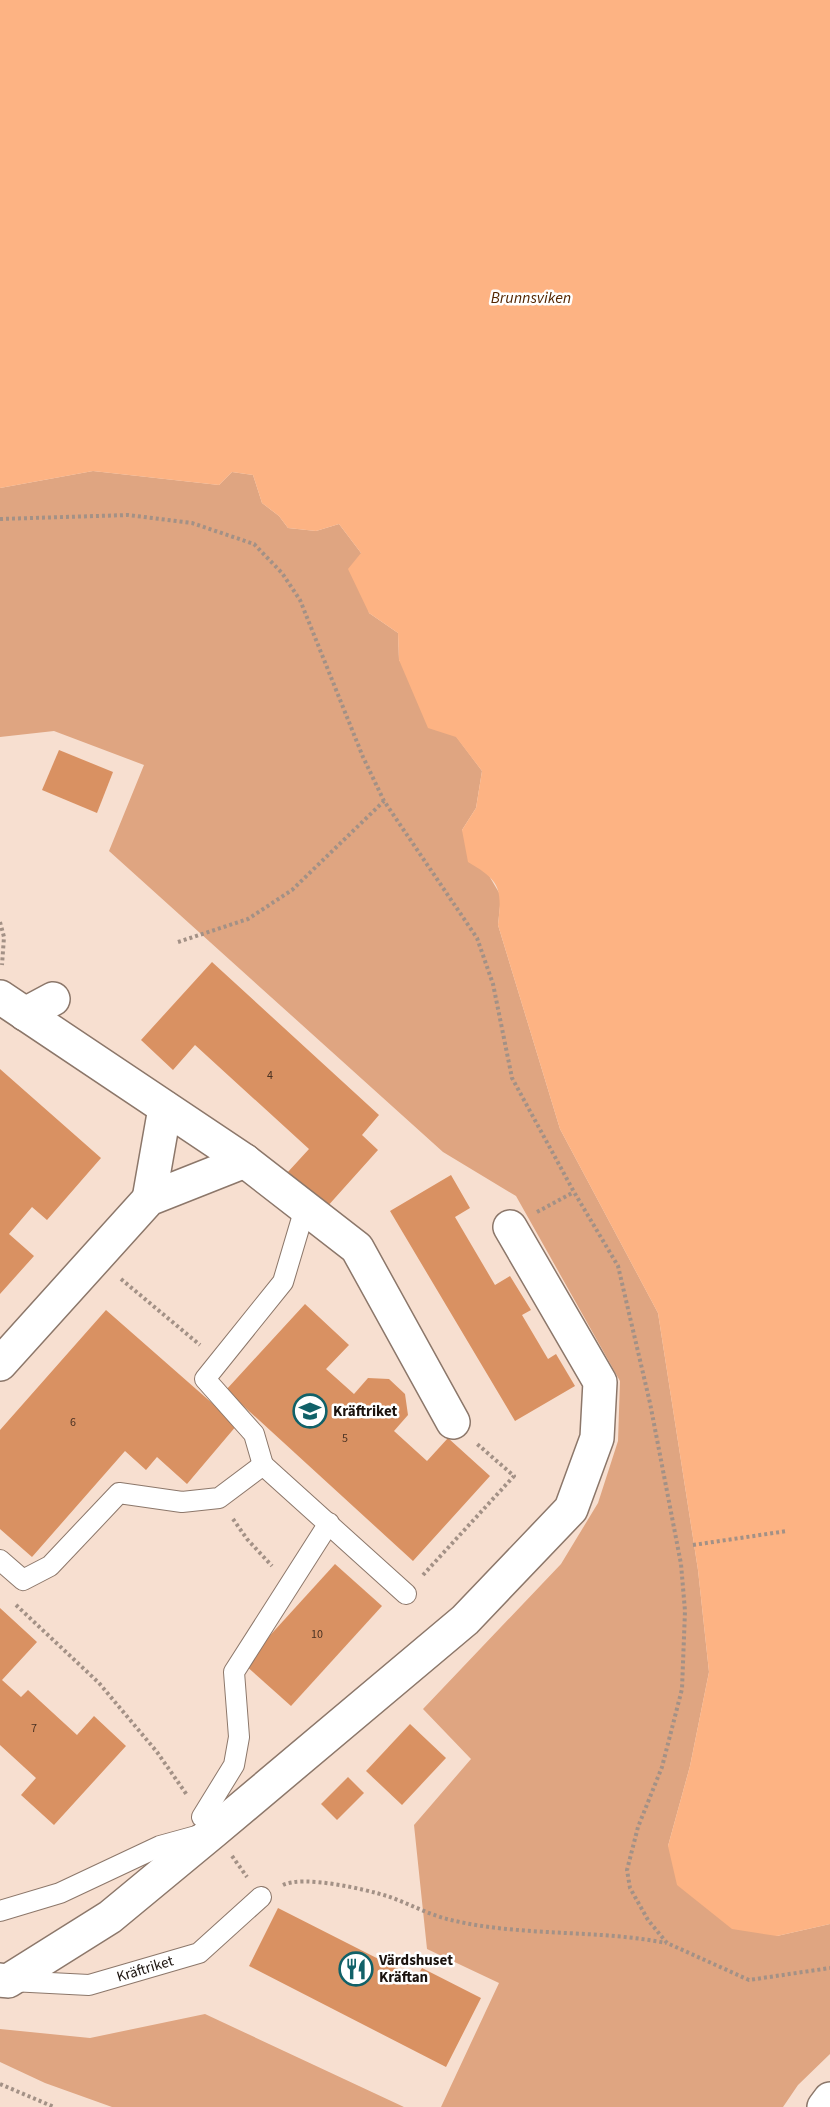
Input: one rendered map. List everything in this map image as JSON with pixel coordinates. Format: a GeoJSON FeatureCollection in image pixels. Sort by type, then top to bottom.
{"type":"FeatureCollection","features":[{"type":"Feature","properties":{"kind":"street"},"geometry":{"type":"LineString","coordinates":[[9,994],[53,999]]}},
{"type":"Feature","properties":{"kind":"street"},"geometry":{"type":"LineString","coordinates":[[9,994],[89,1045],[165,1108],[245,1161],[357,1248],[453,1422]]}},
{"type":"Feature","properties":{"kind":"street"},"geometry":{"type":"LineString","coordinates":[[149,1199],[165,1108]]}},
{"type":"Feature","properties":{"kind":"street"},"geometry":{"type":"LineString","coordinates":[[0,1364],[149,1199],[245,1161]]}},
{"type":"Feature","properties":{"kind":"street","name":"Kräftriket"},"geometry":{"type":"LineString","coordinates":[[4,1980],[110,1917],[208,1824],[465,1620],[571,1509],[597,1438],[600,1382],[510,1227]]}},
{"type":"Feature","properties":{"kind":"street"},"geometry":{"type":"LineString","coordinates":[[824,2107],[830,2099]]}},
{"type":"Feature","properties":{"kind":"lane"},"geometry":{"type":"LineString","coordinates":[[305,1208],[283,1281],[205,1379],[254,1434],[263,1465],[406,1594]]}},
{"type":"Feature","properties":{"kind":"lane"},"geometry":{"type":"LineString","coordinates":[[0,1560],[23,1580],[50,1566],[119,1493],[182,1502],[219,1498],[263,1465]]}},
{"type":"Feature","properties":{"kind":"lane","name":"Kräftriket"},"geometry":{"type":"LineString","coordinates":[[0,1911],[60,1893],[208,1824],[234,1765],[239,1737],[234,1672],[329,1523]]}},
{"type":"Feature","properties":{"kind":"lane","name":"Kräftriket"},"geometry":{"type":"LineString","coordinates":[[4,1980],[89,1985],[199,1953],[261,1897]]}},
{"type":"Feature","properties":{"kind":"path"},"geometry":{"type":"LineString","coordinates":[[178,942],[248,918],[292,890],[384,801]]}},
{"type":"Feature","properties":{"kind":"path"},"geometry":{"type":"LineString","coordinates":[[0,922],[4,937],[9,994]]}},
{"type":"Feature","properties":{"kind":"path"},"geometry":{"type":"LineString","coordinates":[[510,1227],[574,1192]]}},
{"type":"Feature","properties":{"kind":"path"},"geometry":{"type":"LineString","coordinates":[[96,1258],[219,1361]]}},
{"type":"Feature","properties":{"kind":"path"},"geometry":{"type":"LineString","coordinates":[[406,1594],[514,1476],[453,1422]]}},
{"type":"Feature","properties":{"kind":"path"},"geometry":{"type":"LineString","coordinates":[[219,1498],[247,1539],[290,1586]]}},
{"type":"Feature","properties":{"kind":"path"},"geometry":{"type":"LineString","coordinates":[[693,1545],[787,1531]]}},
{"type":"Feature","properties":{"kind":"path"},"geometry":{"type":"LineString","coordinates":[[13,1602],[99,1683],[157,1752],[261,1897],[286,1883],[316,1882],[385,1896],[451,1920],[522,1930],[626,1935],[667,1943]]}},
{"type":"Feature","properties":{"kind":"path"},"geometry":{"type":"LineString","coordinates":[[0,2084],[54,2107]]}},
{"type":"Feature","properties":{"kind":"shaded area"},"geometry":{"type":"Polygon","coordinates":[[[93,471],[219,485],[232,472],[253,475],[262,503],[279,516],[288,528],[316,531],[339,524],[361,553],[369,613],[398,633],[399,660],[482,771],[476,808],[462,830],[501,896],[498,925],[560,1129],[658,1313],[698,1570],[709,1672],[690,1766],[668,1846],[777,1936],[830,1924],[830,2054],[798,2085],[783,2107],[441,2107],[499,1983],[427,1949],[414,1825],[471,1759],[423,1709],[561,1564],[598,1503],[618,1441],[620,1381],[516,1196],[443,1152],[109,851],[144,765],[54,731],[0,737],[0,488],[93,471]]]}},
{"type":"Feature","properties":{"kind":"shaded area"},"geometry":{"type":"Polygon","coordinates":[[[205,2014],[404,2107],[112,2107],[45,2083],[0,2062],[0,2029],[90,2038],[205,2014]]]}},
{"type":"Feature","properties":{"kind":"water","name":"Brunnsviken"},"geometry":{"type":"Polygon","coordinates":[[[0,0],[830,0],[830,1924],[777,1936],[732,1929],[677,1885],[668,1846],[690,1766],[709,1672],[698,1570],[658,1313],[560,1129],[498,925],[500,903],[497,887],[487,875],[468,862],[462,830],[476,808],[482,771],[456,737],[428,728],[399,660],[398,633],[369,613],[348,569],[361,553],[339,524],[316,531],[288,528],[279,516],[262,503],[253,475],[232,472],[219,485],[93,471],[0,488],[0,0]]]}},
{"type":"Feature","properties":{"kind":"building"},"geometry":{"type":"Polygon","coordinates":[[[59,750],[113,772],[97,813],[42,790],[59,750]]]}},
{"type":"Feature","properties":{"kind":"building"},"geometry":{"type":"Polygon","coordinates":[[[212,962],[379,1115],[362,1135],[378,1150],[326,1208],[287,1173],[309,1149],[195,1045],[173,1070],[141,1040],[212,962]]]}},
{"type":"Feature","properties":{"kind":"building"},"geometry":{"type":"Polygon","coordinates":[[[0,1069],[101,1158],[47,1220],[32,1207],[9,1234],[34,1256],[0,1294],[0,1069]]]}},
{"type":"Feature","properties":{"kind":"building"},"geometry":{"type":"Polygon","coordinates":[[[451,1175],[470,1208],[455,1217],[495,1285],[510,1276],[531,1310],[522,1315],[548,1359],[556,1354],[575,1386],[515,1421],[390,1211],[451,1175]]]}},
{"type":"Feature","properties":{"kind":"building"},"geometry":{"type":"Polygon","coordinates":[[[305,1304],[349,1345],[326,1369],[354,1394],[368,1378],[389,1379],[405,1394],[408,1415],[394,1431],[427,1461],[448,1438],[490,1476],[413,1561],[226,1390],[305,1304]]]}},
{"type":"Feature","properties":{"kind":"building"},"geometry":{"type":"Polygon","coordinates":[[[106,1310],[237,1425],[187,1484],[157,1457],[146,1470],[125,1451],[32,1557],[0,1529],[0,1430],[106,1310]]]}},
{"type":"Feature","properties":{"kind":"building"},"geometry":{"type":"Polygon","coordinates":[[[335,1564],[382,1606],[291,1706],[244,1664],[335,1564]]]}},
{"type":"Feature","properties":{"kind":"building"},"geometry":{"type":"Polygon","coordinates":[[[0,1608],[37,1642],[2,1680],[21,1697],[28,1690],[77,1735],[94,1716],[126,1746],[54,1825],[21,1795],[36,1778],[0,1745],[0,1608]]]}},
{"type":"Feature","properties":{"kind":"building"},"geometry":{"type":"Polygon","coordinates":[[[410,1724],[446,1758],[402,1805],[366,1771],[410,1724]]]}},
{"type":"Feature","properties":{"kind":"building"},"geometry":{"type":"Polygon","coordinates":[[[348,1777],[364,1793],[337,1820],[321,1804],[348,1777]]]}},
{"type":"Feature","properties":{"kind":"building"},"geometry":{"type":"Polygon","coordinates":[[[278,1908],[416,1978],[422,1968],[481,1998],[446,2067],[249,1966],[278,1908]]]}},
{"type":"Feature","properties":{"kind":"place","name":"Kräftriket"},"geometry":{"type":"Point","coordinates":[310,1411]}},
{"type":"Feature","properties":{"kind":"place","name":"Värdshuset Kräftan"},"geometry":{"type":"Point","coordinates":[356,1969]}}]}
